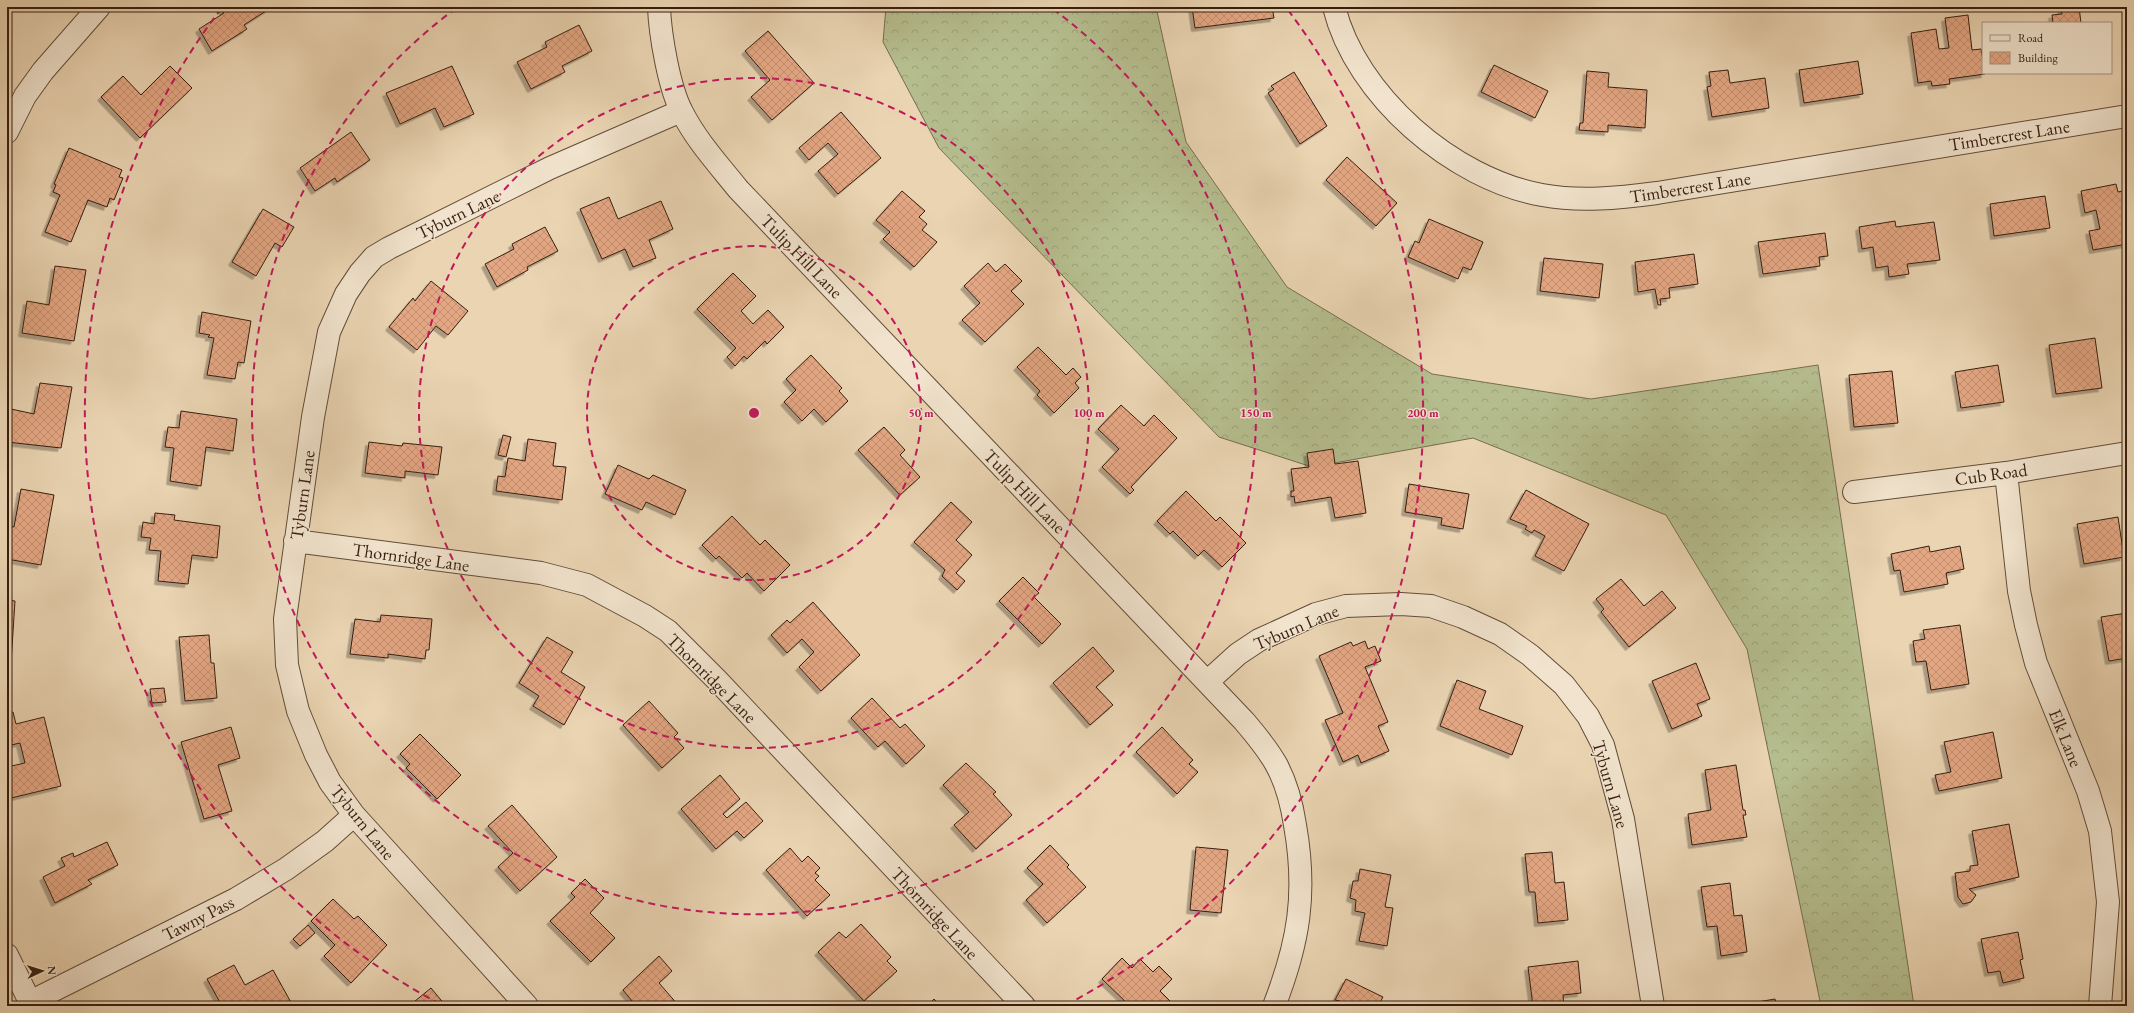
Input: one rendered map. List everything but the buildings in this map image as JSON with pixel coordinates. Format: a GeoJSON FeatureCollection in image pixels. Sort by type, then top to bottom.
{"type":"FeatureCollection","features":[{"type":"Feature","properties":{"kind":"street"},"geometry":{"type":"LineString","coordinates":[[7,132],[25,96],[43,71],[100,7]]}},
{"type":"Feature","properties":{"kind":"street","name":"Tulip Hill Lane"},"geometry":{"type":"LineString","coordinates":[[659,7],[659,24],[668,68],[681,111],[704,146],[738,189],[1207,682],[1263,743],[1277,766],[1293,814],[1301,859],[1301,885],[1297,930],[1287,972],[1274,1006]]}},
{"type":"Feature","properties":{"kind":"street","name":"Timbercrest Lane"},"geometry":{"type":"LineString","coordinates":[[1334,7],[1348,47],[1364,74],[1392,110],[1440,151],[1486,177],[1542,195],[1581,199],[1621,198],[2127,116]]}},
{"type":"Feature","properties":{"kind":"street","name":"Tyburn Lane"},"geometry":{"type":"LineString","coordinates":[[527,1006],[354,815],[330,782],[316,755],[298,711],[287,665],[285,619],[313,417],[328,332],[346,294],[374,257],[389,248],[550,168],[681,111]]}},
{"type":"Feature","properties":{"kind":"street","name":"Cub Road"},"geometry":{"type":"LineString","coordinates":[[1854,492],[2006,473],[2127,453]]}},
{"type":"Feature","properties":{"kind":"street","name":"Elk Lane"},"geometry":{"type":"LineString","coordinates":[[2006,473],[2019,591],[2034,655],[2088,791],[2100,831],[2108,902],[2100,1006]]}},
{"type":"Feature","properties":{"kind":"street","name":"Thornridge Lane"},"geometry":{"type":"LineString","coordinates":[[295,541],[541,573],[587,585],[645,616],[668,632],[717,680],[1024,1006]]}},
{"type":"Feature","properties":{"kind":"street","name":"Tyburn Lane"},"geometry":{"type":"LineString","coordinates":[[1207,682],[1238,654],[1259,640],[1316,614],[1346,606],[1401,604],[1431,606],[1463,617],[1500,634],[1530,655],[1564,685],[1588,716],[1604,745],[1623,819],[1653,1006]]}},
{"type":"Feature","properties":{"kind":"street","name":"Tawny Pass"},"geometry":{"type":"LineString","coordinates":[[31,1004],[236,899],[286,869],[325,841],[354,815]]}},
{"type":"Feature","properties":{"kind":"street"},"geometry":{"type":"LineString","coordinates":[[7,955],[31,1004]]}},
{"type":"Feature","properties":{"kind":"green space"},"geometry":{"type":"Polygon","coordinates":[[[886,7],[1156,7],[1186,142],[1287,287],[1432,374],[1591,399],[1818,365],[1914,1006],[1821,1006],[1747,649],[1666,515],[1473,438],[1312,467],[1219,437],[939,148],[883,42],[886,7]]]}}]}
